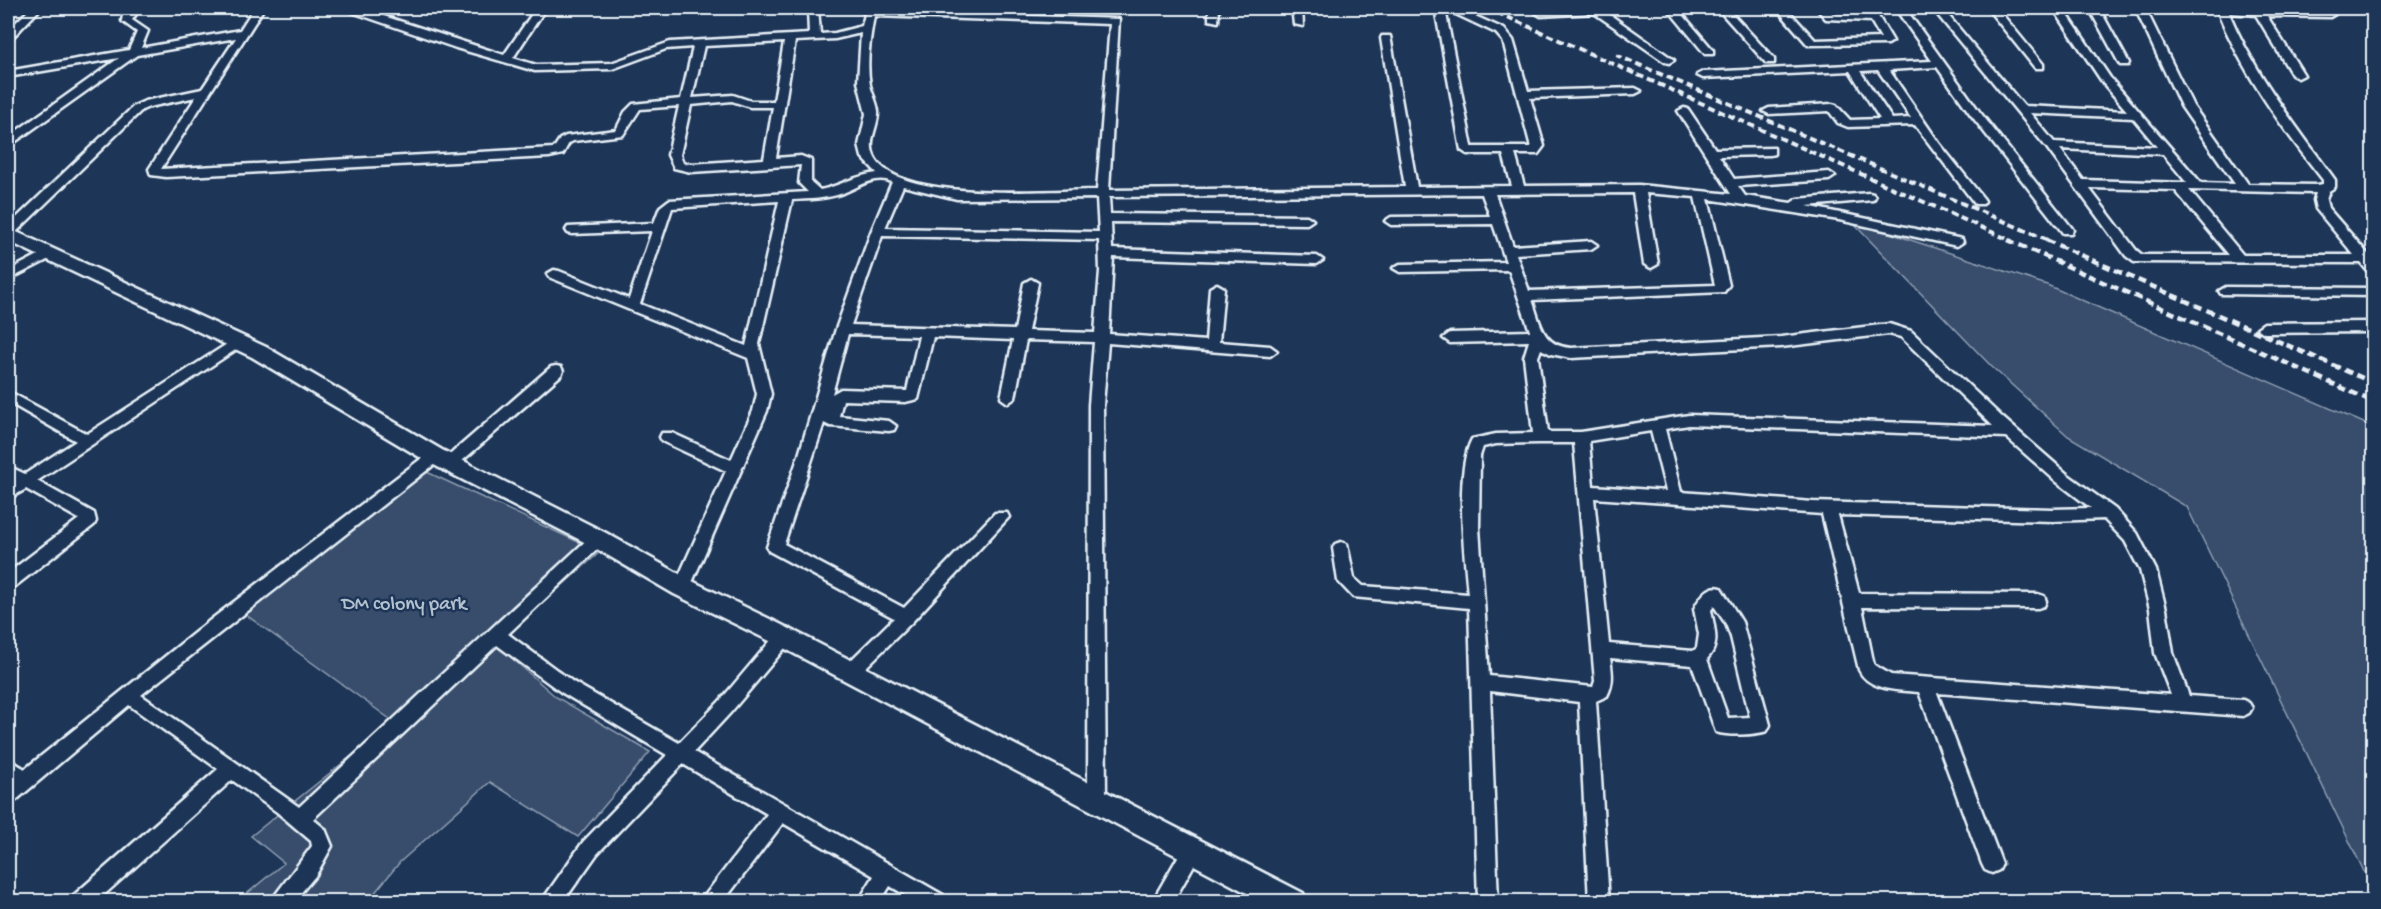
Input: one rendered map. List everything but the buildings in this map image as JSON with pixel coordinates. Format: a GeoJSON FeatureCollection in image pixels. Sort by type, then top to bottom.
{"type":"FeatureCollection","features":[{"type":"Feature","properties":{"kind":"street"},"geometry":{"type":"LineString","coordinates":[[8,36],[36,8]]}},
{"type":"Feature","properties":{"kind":"street"},"geometry":{"type":"LineString","coordinates":[[8,142],[133,53],[143,31],[127,21],[128,15],[135,8]]}},
{"type":"Feature","properties":{"kind":"street"},"geometry":{"type":"LineString","coordinates":[[259,8],[155,172],[319,166],[555,152],[562,148],[564,141],[570,138],[619,133],[623,130],[631,110],[637,106],[738,98],[750,104],[779,104]]}},
{"type":"Feature","properties":{"kind":"street"},"geometry":{"type":"LineString","coordinates":[[350,8],[460,46],[535,68],[600,67],[623,63],[657,47],[815,38],[835,36],[867,28]]}},
{"type":"Feature","properties":{"kind":"street"},"geometry":{"type":"LineString","coordinates":[[507,59],[541,8]]}},
{"type":"Feature","properties":{"kind":"street"},"geometry":{"type":"LineString","coordinates":[[813,8],[815,38]]}},
{"type":"Feature","properties":{"kind":"street"},"geometry":{"type":"LineString","coordinates":[[1214,8],[1214,20]]}},
{"type":"Feature","properties":{"kind":"street"},"geometry":{"type":"LineString","coordinates":[[1298,8],[1299,24]]}},
{"type":"Feature","properties":{"kind":"street"},"geometry":{"type":"LineString","coordinates":[[1440,8],[1466,147],[1472,151],[1534,151],[1538,146],[1508,40],[1505,35],[1450,8]]}},
{"type":"Feature","properties":{"kind":"street"},"geometry":{"type":"LineString","coordinates":[[1595,8],[1669,60]]}},
{"type":"Feature","properties":{"kind":"street"},"geometry":{"type":"LineString","coordinates":[[1541,13],[1618,8]]}},
{"type":"Feature","properties":{"kind":"street"},"geometry":{"type":"LineString","coordinates":[[1672,8],[1709,52]]}},
{"type":"Feature","properties":{"kind":"street"},"geometry":{"type":"LineString","coordinates":[[1722,8],[1770,61]]}},
{"type":"Feature","properties":{"kind":"street"},"geometry":{"type":"LineString","coordinates":[[1781,8],[1812,43],[1888,41],[1874,18],[1830,17],[1821,8]]}},
{"type":"Feature","properties":{"kind":"street"},"geometry":{"type":"LineString","coordinates":[[1900,8],[1974,113],[2067,230]]}},
{"type":"Feature","properties":{"kind":"street"},"geometry":{"type":"LineString","coordinates":[[1937,8],[2051,145],[2131,254],[2139,259],[2363,259]]}},
{"type":"Feature","properties":{"kind":"street"},"geometry":{"type":"LineString","coordinates":[[1992,8],[2039,66]]}},
{"type":"Feature","properties":{"kind":"street"},"geometry":{"type":"LineString","coordinates":[[2058,8],[2107,81],[2196,185]]}},
{"type":"Feature","properties":{"kind":"street"},"geometry":{"type":"LineString","coordinates":[[2094,8],[2124,63]]}},
{"type":"Feature","properties":{"kind":"street"},"geometry":{"type":"LineString","coordinates":[[2140,8],[2187,105],[2243,186]]}},
{"type":"Feature","properties":{"kind":"street"},"geometry":{"type":"LineString","coordinates":[[2217,8],[2330,14]]}},
{"type":"Feature","properties":{"kind":"street"},"geometry":{"type":"LineString","coordinates":[[2081,184],[2323,189],[2329,187],[2329,180],[2272,108],[2217,8]]}},
{"type":"Feature","properties":{"kind":"street"},"geometry":{"type":"LineString","coordinates":[[1096,799],[1096,405],[1103,338],[1106,253],[1103,192],[1115,14],[866,10],[864,81],[872,114],[865,146],[867,156],[875,166],[895,178],[925,190],[957,195],[1103,192],[1639,189],[1773,205],[1872,222],[1957,242]]}},
{"type":"Feature","properties":{"kind":"street"},"geometry":{"type":"LineString","coordinates":[[2259,12],[2298,75]]}},
{"type":"Feature","properties":{"kind":"street"},"geometry":{"type":"LineString","coordinates":[[8,74],[244,33]]}},
{"type":"Feature","properties":{"kind":"street"},"geometry":{"type":"LineString","coordinates":[[769,162],[790,38]]}},
{"type":"Feature","properties":{"kind":"street"},"geometry":{"type":"LineString","coordinates":[[1386,38],[1412,191]]}},
{"type":"Feature","properties":{"kind":"street"},"geometry":{"type":"LineString","coordinates":[[699,43],[674,155],[678,165],[691,168],[805,161],[807,165],[805,183],[813,189],[814,195]]}},
{"type":"Feature","properties":{"kind":"street"},"geometry":{"type":"LineString","coordinates":[[1703,75],[1940,64]]}},
{"type":"Feature","properties":{"kind":"street"},"geometry":{"type":"LineString","coordinates":[[1881,66],[1918,121],[1979,201]]}},
{"type":"Feature","properties":{"kind":"street"},"geometry":{"type":"LineString","coordinates":[[1853,68],[1888,123]]}},
{"type":"Feature","properties":{"kind":"street"},"geometry":{"type":"LineString","coordinates":[[1524,95],[1635,91]]}},
{"type":"Feature","properties":{"kind":"street"},"geometry":{"type":"LineString","coordinates":[[205,92],[145,104],[138,108],[8,234],[259,352],[443,459],[598,539],[682,587],[784,637],[1293,902]]}},
{"type":"Feature","properties":{"kind":"street"},"geometry":{"type":"LineString","coordinates":[[1769,111],[1831,107],[1846,124],[1918,121]]}},
{"type":"Feature","properties":{"kind":"street"},"geometry":{"type":"LineString","coordinates":[[2022,109],[2137,115]]}},
{"type":"Feature","properties":{"kind":"street"},"geometry":{"type":"LineString","coordinates":[[1684,111],[1742,201]]}},
{"type":"Feature","properties":{"kind":"street"},"geometry":{"type":"LineString","coordinates":[[2051,145],[2166,151]]}},
{"type":"Feature","properties":{"kind":"street"},"geometry":{"type":"LineString","coordinates":[[1508,151],[1519,190]]}},
{"type":"Feature","properties":{"kind":"street"},"geometry":{"type":"LineString","coordinates":[[1711,153],[1770,151]]}},
{"type":"Feature","properties":{"kind":"street"},"geometry":{"type":"LineString","coordinates":[[1730,183],[1829,176]]}},
{"type":"Feature","properties":{"kind":"street"},"geometry":{"type":"LineString","coordinates":[[633,306],[666,207],[675,203],[814,195],[840,190],[863,178],[895,178]]}},
{"type":"Feature","properties":{"kind":"street"},"geometry":{"type":"LineString","coordinates":[[895,178],[843,329],[807,455],[775,547],[906,617]]}},
{"type":"Feature","properties":{"kind":"street"},"geometry":{"type":"LineString","coordinates":[[2178,185],[2240,260]]}},
{"type":"Feature","properties":{"kind":"street"},"geometry":{"type":"LineString","coordinates":[[1639,189],[1651,264]]}},
{"type":"Feature","properties":{"kind":"street"},"geometry":{"type":"LineString","coordinates":[[2323,189],[2320,200],[2322,209],[2373,270]]}},
{"type":"Feature","properties":{"kind":"street"},"geometry":{"type":"LineString","coordinates":[[1487,190],[1538,336],[1548,349],[1571,353],[1781,342],[1889,329],[1898,330],[1926,351],[2009,432],[2062,478],[2109,513],[2130,537],[2148,570],[2158,609],[2164,653],[2183,703]]}},
{"type":"Feature","properties":{"kind":"street"},"geometry":{"type":"LineString","coordinates":[[1525,296],[1719,289],[1722,285],[1701,195]]}},
{"type":"Feature","properties":{"kind":"street"},"geometry":{"type":"LineString","coordinates":[[1773,205],[1869,196]]}},
{"type":"Feature","properties":{"kind":"street"},"geometry":{"type":"LineString","coordinates":[[682,587],[760,411],[764,394],[753,356],[753,331],[786,198]]}},
{"type":"Feature","properties":{"kind":"street"},"geometry":{"type":"LineString","coordinates":[[1104,218],[1307,220]]}},
{"type":"Feature","properties":{"kind":"street"},"geometry":{"type":"LineString","coordinates":[[1391,220],[1496,220]]}},
{"type":"Feature","properties":{"kind":"street"},"geometry":{"type":"LineString","coordinates":[[572,230],[660,227]]}},
{"type":"Feature","properties":{"kind":"street"},"geometry":{"type":"LineString","coordinates":[[877,232],[1105,236]]}},
{"type":"Feature","properties":{"kind":"street"},"geometry":{"type":"LineString","coordinates":[[1507,251],[1592,245]]}},
{"type":"Feature","properties":{"kind":"street"},"geometry":{"type":"LineString","coordinates":[[8,276],[50,253]]}},
{"type":"Feature","properties":{"kind":"street"},"geometry":{"type":"LineString","coordinates":[[1106,253],[1317,260]]}},
{"type":"Feature","properties":{"kind":"street"},"geometry":{"type":"LineString","coordinates":[[1400,268],[1513,266]]}},
{"type":"Feature","properties":{"kind":"street"},"geometry":{"type":"LineString","coordinates":[[554,274],[753,356]]}},
{"type":"Feature","properties":{"kind":"street"},"geometry":{"type":"LineString","coordinates":[[1008,398],[1031,283]]}},
{"type":"Feature","properties":{"kind":"street"},"geometry":{"type":"LineString","coordinates":[[1212,346],[1217,288]]}},
{"type":"Feature","properties":{"kind":"street"},"geometry":{"type":"LineString","coordinates":[[2226,291],[2373,292]]}},
{"type":"Feature","properties":{"kind":"street"},"geometry":{"type":"LineString","coordinates":[[2264,328],[2373,327]]}},
{"type":"Feature","properties":{"kind":"street"},"geometry":{"type":"LineString","coordinates":[[843,329],[1103,338],[1269,351]]}},
{"type":"Feature","properties":{"kind":"street"},"geometry":{"type":"LineString","coordinates":[[889,426],[830,422],[837,397],[841,394],[905,397],[913,394],[927,332]]}},
{"type":"Feature","properties":{"kind":"street"},"geometry":{"type":"LineString","coordinates":[[1450,338],[1538,336]]}},
{"type":"Feature","properties":{"kind":"street"},"geometry":{"type":"LineString","coordinates":[[1538,336],[1531,357],[1541,439]]}},
{"type":"Feature","properties":{"kind":"street"},"geometry":{"type":"LineString","coordinates":[[8,493],[237,342]]}},
{"type":"Feature","properties":{"kind":"street"},"geometry":{"type":"LineString","coordinates":[[8,795],[128,695],[556,372]]}},
{"type":"Feature","properties":{"kind":"street"},"geometry":{"type":"LineString","coordinates":[[8,396],[87,440]]}},
{"type":"Feature","properties":{"kind":"street"},"geometry":{"type":"LineString","coordinates":[[1488,902],[1477,602],[1472,528],[1472,458],[1477,444],[1484,441],[1581,437],[1689,420],[2009,432]]}},
{"type":"Feature","properties":{"kind":"street"},"geometry":{"type":"LineString","coordinates":[[1656,424],[1675,498]]}},
{"type":"Feature","properties":{"kind":"street"},"geometry":{"type":"LineString","coordinates":[[667,437],[735,469]]}},
{"type":"Feature","properties":{"kind":"street"},"geometry":{"type":"LineString","coordinates":[[1480,682],[1587,694],[1601,691],[1604,681],[1581,437]]}},
{"type":"Feature","properties":{"kind":"street"},"geometry":{"type":"LineString","coordinates":[[8,472],[88,516],[88,521],[8,582]]}},
{"type":"Feature","properties":{"kind":"street"},"geometry":{"type":"LineString","coordinates":[[1585,491],[1828,508],[2053,515],[2109,513]]}},
{"type":"Feature","properties":{"kind":"street"},"geometry":{"type":"LineString","coordinates":[[1828,508],[1852,600],[1864,661],[1868,670],[1888,682],[2243,708]]}},
{"type":"Feature","properties":{"kind":"street"},"geometry":{"type":"LineString","coordinates":[[850,672],[1001,517]]}},
{"type":"Feature","properties":{"kind":"street"},"geometry":{"type":"LineString","coordinates":[[299,819],[598,539]]}},
{"type":"Feature","properties":{"kind":"street"},"geometry":{"type":"LineString","coordinates":[[1341,548],[1346,581],[1359,592],[1477,602]]}},
{"type":"Feature","properties":{"kind":"street"},"geometry":{"type":"LineString","coordinates":[[1600,650],[1687,659],[1698,658],[1705,653],[1708,646],[1702,609],[1715,593],[1737,630],[1761,725],[1722,726],[1698,658]]}},
{"type":"Feature","properties":{"kind":"street"},"geometry":{"type":"LineString","coordinates":[[1852,600],[2038,601]]}},
{"type":"Feature","properties":{"kind":"street"},"geometry":{"type":"LineString","coordinates":[[495,634],[567,687],[936,902]]}},
{"type":"Feature","properties":{"kind":"street"},"geometry":{"type":"LineString","coordinates":[[551,902],[590,848],[725,707],[784,637]]}},
{"type":"Feature","properties":{"kind":"street"},"geometry":{"type":"LineString","coordinates":[[1925,684],[1992,864]]}},
{"type":"Feature","properties":{"kind":"street"},"geometry":{"type":"LineString","coordinates":[[1587,694],[1599,902]]}},
{"type":"Feature","properties":{"kind":"street"},"geometry":{"type":"LineString","coordinates":[[128,695],[318,835],[322,846],[307,873],[280,902]]}},
{"type":"Feature","properties":{"kind":"street"},"geometry":{"type":"LineString","coordinates":[[8,767],[25,780]]}},
{"type":"Feature","properties":{"kind":"street"},"geometry":{"type":"LineString","coordinates":[[81,902],[231,769]]}},
{"type":"Feature","properties":{"kind":"street"},"geometry":{"type":"LineString","coordinates":[[710,902],[781,811]]}},
{"type":"Feature","properties":{"kind":"street"},"geometry":{"type":"LineString","coordinates":[[1162,902],[1193,849]]}},
{"type":"Feature","properties":{"kind":"street"},"geometry":{"type":"LineString","coordinates":[[868,902],[888,873]]}},
{"type":"Feature","properties":{"kind":"green space"},"geometry":{"type":"Polygon","coordinates":[[[1850,220],[2047,285],[2373,427],[2373,890],[2187,507],[2068,436],[1992,367],[1850,220]]]}},
{"type":"Feature","properties":{"kind":"green space","name":"DM colony park"},"geometry":{"type":"Polygon","coordinates":[[[416,467],[600,552],[496,644],[556,697],[650,752],[578,837],[490,782],[400,862],[368,901],[238,901],[284,863],[251,836],[394,722],[235,607],[416,467]]]}},
{"type":"Feature","properties":{"kind":"railway"},"geometry":{"type":"LineString","coordinates":[[1487,8],[2012,241]]}},
{"type":"Feature","properties":{"kind":"railway"},"geometry":{"type":"LineString","coordinates":[[1616,55],[2050,241]]}},
{"type":"Feature","properties":{"kind":"railway"},"geometry":{"type":"LineString","coordinates":[[2008,240],[2374,402]]}},
{"type":"Feature","properties":{"kind":"railway"},"geometry":{"type":"LineString","coordinates":[[2046,240],[2374,383]]}}]}
